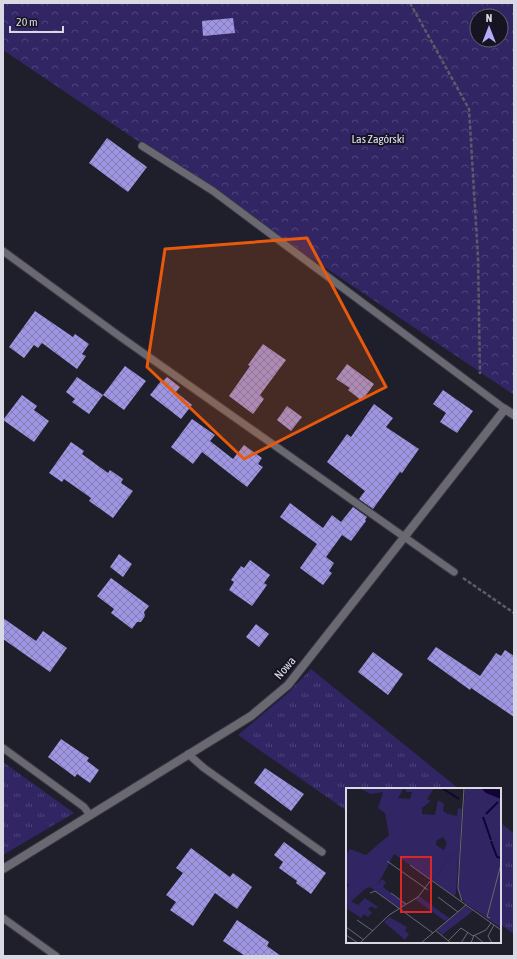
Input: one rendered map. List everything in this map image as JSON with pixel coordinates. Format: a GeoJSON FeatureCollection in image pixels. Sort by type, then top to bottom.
{"type":"FeatureCollection","features":[{"type":"Feature","properties":{"kind":"street","name":"Nowa"},"geometry":{"type":"LineString","coordinates":[[3,869],[250,716],[288,685],[505,409]]}},
{"type":"Feature","properties":{"kind":"street"},"geometry":{"type":"LineString","coordinates":[[505,409],[514,416]]}},
{"type":"Feature","properties":{"kind":"lane"},"geometry":{"type":"LineString","coordinates":[[142,146],[213,191],[505,409]]}},
{"type":"Feature","properties":{"kind":"lane"},"geometry":{"type":"LineString","coordinates":[[3,251],[128,342],[454,572]]}},
{"type":"Feature","properties":{"kind":"lane"},"geometry":{"type":"LineString","coordinates":[[3,748],[84,807],[90,815]]}},
{"type":"Feature","properties":{"kind":"lane"},"geometry":{"type":"LineString","coordinates":[[188,754],[204,768],[322,852]]}},
{"type":"Feature","properties":{"kind":"lane"},"geometry":{"type":"LineString","coordinates":[[3,918],[56,956]]}},
{"type":"Feature","properties":{"kind":"path"},"geometry":{"type":"LineString","coordinates":[[410,3],[469,109],[478,257],[480,391]]}},
{"type":"Feature","properties":{"kind":"path"},"geometry":{"type":"LineString","coordinates":[[454,572],[514,613]]}},
{"type":"Feature","properties":{"kind":"highlighted area"},"geometry":{"type":"Polygon","coordinates":[[[307,238],[386,387],[244,459],[147,367],[165,249],[307,238]]]}},
{"type":"Feature","properties":{"kind":"green space","name":"Las Zagórski"},"geometry":{"type":"Polygon","coordinates":[[[3,3],[514,3],[514,395],[3,50],[3,3]]]}},
{"type":"Feature","properties":{"kind":"green space"},"geometry":{"type":"Polygon","coordinates":[[[311,669],[458,788],[346,788],[346,810],[238,735],[288,693],[311,669]]]}},
{"type":"Feature","properties":{"kind":"green space"},"geometry":{"type":"Polygon","coordinates":[[[3,762],[74,813],[3,855],[3,762]]]}},
{"type":"Feature","properties":{"kind":"green space"},"geometry":{"type":"Polygon","coordinates":[[[501,823],[514,834],[514,934],[501,925],[501,823]]]}},
{"type":"Feature","properties":{"kind":"building"},"geometry":{"type":"Polygon","coordinates":[[[233,18],[235,33],[203,36],[202,21],[233,18]]]}},
{"type":"Feature","properties":{"kind":"building"},"geometry":{"type":"Polygon","coordinates":[[[107,138],[147,167],[128,192],[89,163],[107,138]]]}},
{"type":"Feature","properties":{"kind":"building"},"geometry":{"type":"Polygon","coordinates":[[[35,311],[73,337],[75,334],[89,344],[82,354],[86,356],[77,369],[42,343],[38,348],[34,345],[24,358],[9,347],[35,311]]]}},
{"type":"Feature","properties":{"kind":"building"},"geometry":{"type":"Polygon","coordinates":[[[263,344],[286,360],[260,395],[264,399],[253,414],[229,396],[263,344]]]}},
{"type":"Feature","properties":{"kind":"building"},"geometry":{"type":"Polygon","coordinates":[[[347,364],[374,384],[362,401],[348,390],[350,388],[336,379],[347,364]]]}},
{"type":"Feature","properties":{"kind":"building"},"geometry":{"type":"Polygon","coordinates":[[[125,366],[146,381],[124,410],[103,395],[125,366]]]}},
{"type":"Feature","properties":{"kind":"building"},"geometry":{"type":"Polygon","coordinates":[[[77,377],[103,395],[89,414],[72,402],[75,399],[66,392],[77,377]]]}},
{"type":"Feature","properties":{"kind":"building"},"geometry":{"type":"Polygon","coordinates":[[[167,377],[180,387],[176,392],[192,405],[181,419],[150,395],[161,381],[162,382],[167,377]]]}},
{"type":"Feature","properties":{"kind":"building"},"geometry":{"type":"Polygon","coordinates":[[[443,390],[473,411],[457,433],[440,422],[446,413],[433,404],[443,390]]]}},
{"type":"Feature","properties":{"kind":"building"},"geometry":{"type":"Polygon","coordinates":[[[22,395],[37,406],[34,410],[49,421],[34,442],[3,420],[22,395]]]}},
{"type":"Feature","properties":{"kind":"building"},"geometry":{"type":"Polygon","coordinates":[[[374,404],[393,418],[386,427],[419,449],[373,509],[359,499],[365,491],[327,462],[347,434],[351,437],[374,404]]]}},
{"type":"Feature","properties":{"kind":"building"},"geometry":{"type":"Polygon","coordinates":[[[287,406],[302,417],[291,431],[277,420],[287,406]]]}},
{"type":"Feature","properties":{"kind":"building"},"geometry":{"type":"Polygon","coordinates":[[[192,419],[215,435],[210,441],[233,459],[244,445],[262,458],[258,464],[263,467],[247,487],[202,452],[193,464],[171,447],[192,419]]]}},
{"type":"Feature","properties":{"kind":"building"},"geometry":{"type":"Polygon","coordinates":[[[71,442],[84,451],[82,454],[108,473],[110,470],[123,479],[121,483],[133,491],[113,518],[89,501],[91,498],[64,479],[62,482],[49,473],[71,442]]]}},
{"type":"Feature","properties":{"kind":"building"},"geometry":{"type":"Polygon","coordinates":[[[290,503],[323,528],[332,515],[341,522],[353,507],[367,517],[365,520],[366,521],[351,541],[342,535],[326,557],[334,563],[329,571],[332,573],[323,585],[300,568],[317,544],[280,517],[290,503]]]}},
{"type":"Feature","properties":{"kind":"building"},"geometry":{"type":"Polygon","coordinates":[[[119,554],[132,564],[123,577],[110,567],[119,554]]]}},
{"type":"Feature","properties":{"kind":"building"},"geometry":{"type":"Polygon","coordinates":[[[250,560],[270,575],[264,583],[267,585],[252,606],[229,590],[234,582],[231,580],[241,566],[244,568],[250,560]]]}},
{"type":"Feature","properties":{"kind":"building"},"geometry":{"type":"Polygon","coordinates":[[[111,578],[149,606],[144,612],[145,616],[141,622],[137,622],[132,629],[111,613],[114,609],[97,596],[111,578]]]}},
{"type":"Feature","properties":{"kind":"building"},"geometry":{"type":"Polygon","coordinates":[[[3,618],[36,641],[43,631],[67,648],[50,672],[3,639],[3,618]]]}},
{"type":"Feature","properties":{"kind":"building"},"geometry":{"type":"Polygon","coordinates":[[[256,624],[269,634],[259,647],[246,637],[256,624]]]}},
{"type":"Feature","properties":{"kind":"building"},"geometry":{"type":"Polygon","coordinates":[[[436,647],[480,676],[496,653],[501,656],[505,650],[514,656],[514,717],[471,688],[470,690],[427,659],[436,647]]]}},
{"type":"Feature","properties":{"kind":"building"},"geometry":{"type":"Polygon","coordinates":[[[373,652],[403,674],[388,695],[358,672],[373,652]]]}},
{"type":"Feature","properties":{"kind":"building"},"geometry":{"type":"Polygon","coordinates":[[[61,739],[89,758],[87,761],[99,770],[90,783],[77,774],[75,777],[48,757],[61,739]]]}},
{"type":"Feature","properties":{"kind":"building"},"geometry":{"type":"Polygon","coordinates":[[[265,768],[304,794],[291,811],[254,783],[265,768]]]}},
{"type":"Feature","properties":{"kind":"building"},"geometry":{"type":"Polygon","coordinates":[[[284,842],[326,873],[311,894],[296,883],[297,881],[279,868],[283,862],[274,855],[284,842]]]}},
{"type":"Feature","properties":{"kind":"building"},"geometry":{"type":"Polygon","coordinates":[[[191,848],[230,877],[233,873],[252,887],[237,909],[215,893],[193,926],[170,910],[176,902],[166,895],[183,873],[176,868],[191,848]]]}},
{"type":"Feature","properties":{"kind":"building"},"geometry":{"type":"Polygon","coordinates":[[[237,920],[269,942],[267,946],[281,956],[245,956],[223,941],[237,920]]]}}]}
